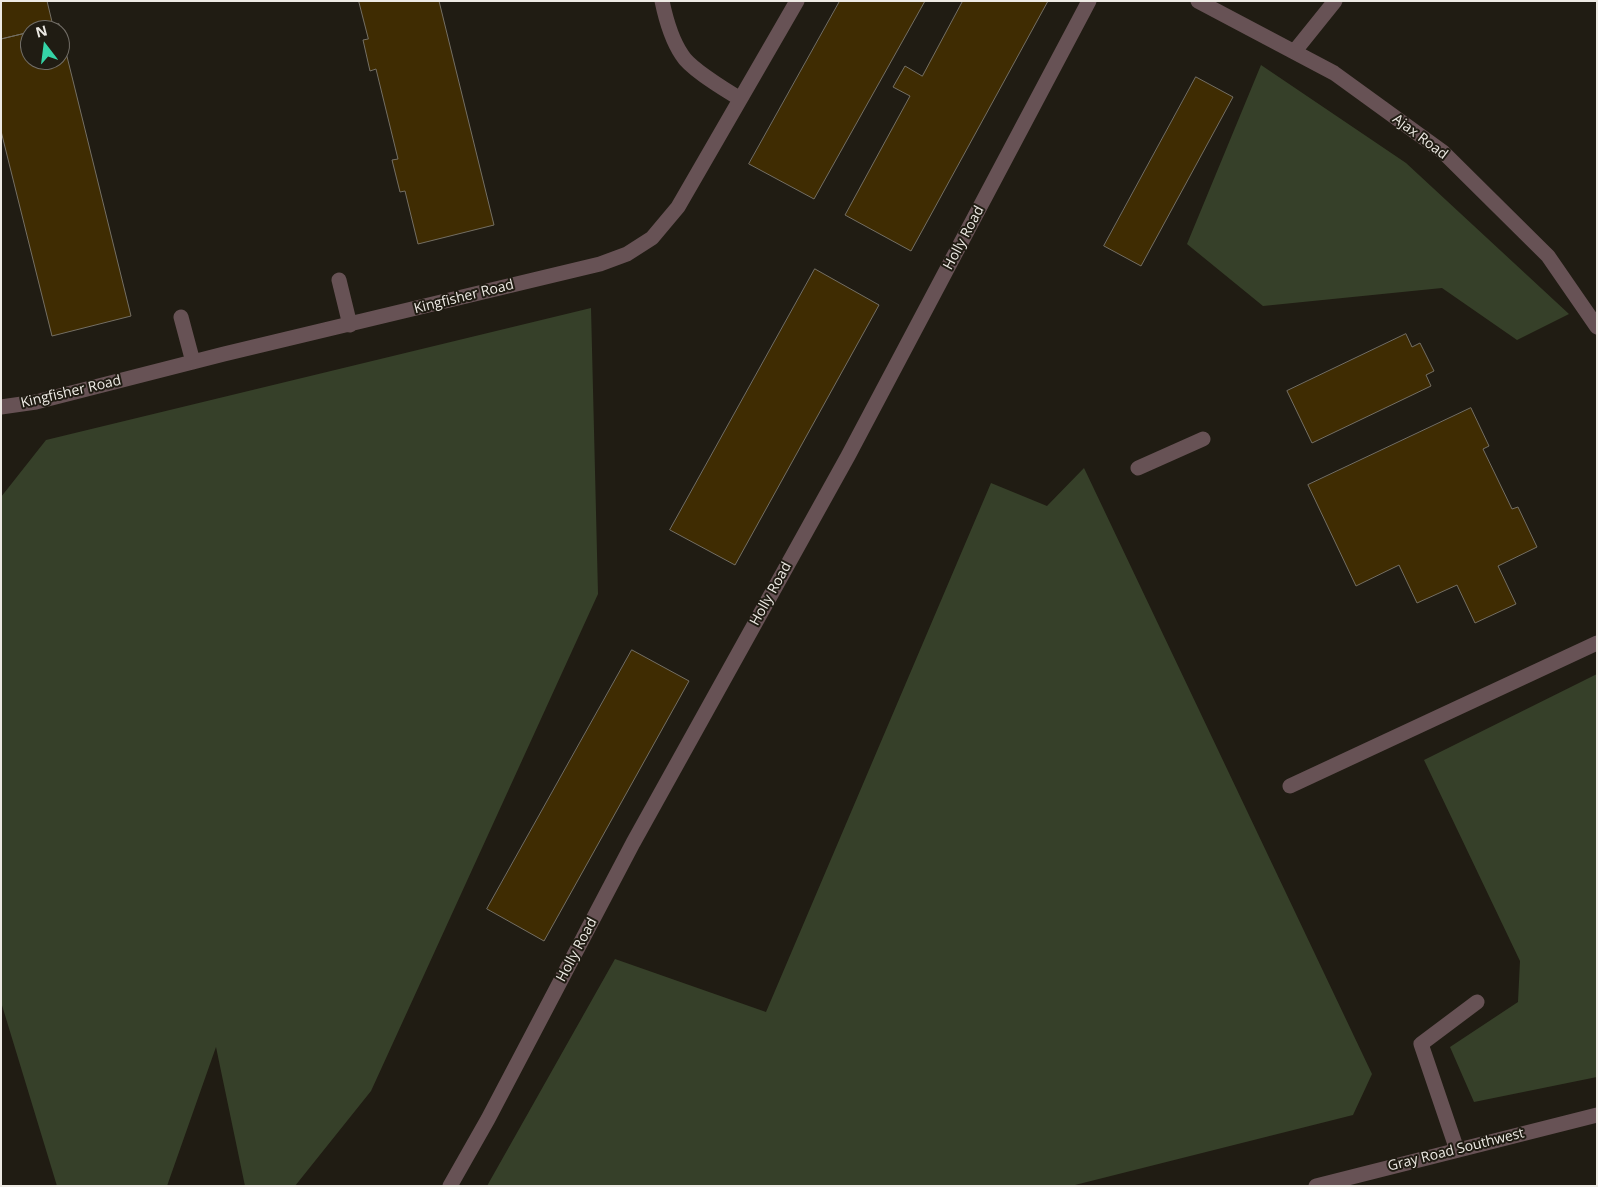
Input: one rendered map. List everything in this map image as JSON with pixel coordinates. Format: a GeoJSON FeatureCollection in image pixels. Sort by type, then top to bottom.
{"type":"FeatureCollection","features":[{"type":"Feature","properties":{"kind":"street"},"geometry":{"type":"LineString","coordinates":[[662,1],[669,30],[683,57],[710,79],[740,99]]}},
{"type":"Feature","properties":{"kind":"street","name":"Kingfisher Road"},"geometry":{"type":"LineString","coordinates":[[1,407],[36,402],[600,264],[627,254],[652,238],[678,207],[797,1]]}},
{"type":"Feature","properties":{"kind":"street","name":"Holly Road"},"geometry":{"type":"LineString","coordinates":[[450,1186],[488,1119],[633,843],[848,456],[1090,1]]}},
{"type":"Feature","properties":{"kind":"street","name":"Ajax Road"},"geometry":{"type":"LineString","coordinates":[[1198,1],[1334,73],[1443,152],[1548,256],[1597,327]]}},
{"type":"Feature","properties":{"kind":"street"},"geometry":{"type":"LineString","coordinates":[[1294,52],[1335,1]]}},
{"type":"Feature","properties":{"kind":"street"},"geometry":{"type":"LineString","coordinates":[[339,280],[350,325]]}},
{"type":"Feature","properties":{"kind":"street"},"geometry":{"type":"LineString","coordinates":[[181,317],[194,362]]}},
{"type":"Feature","properties":{"kind":"street"},"geometry":{"type":"LineString","coordinates":[[1138,468],[1203,439]]}},
{"type":"Feature","properties":{"kind":"street"},"geometry":{"type":"LineString","coordinates":[[1290,786],[1597,643]]}},
{"type":"Feature","properties":{"kind":"street"},"geometry":{"type":"LineString","coordinates":[[1457,1150],[1421,1044],[1477,1002]]}},
{"type":"Feature","properties":{"kind":"street","name":"Gray Road Southwest"},"geometry":{"type":"LineString","coordinates":[[1316,1186],[1597,1115]]}},
{"type":"Feature","properties":{"kind":"green space"},"geometry":{"type":"Polygon","coordinates":[[[1261,65],[1406,163],[1569,314],[1517,340],[1442,288],[1263,306],[1187,244],[1261,65]]]}},
{"type":"Feature","properties":{"kind":"green space"},"geometry":{"type":"Polygon","coordinates":[[[591,308],[598,594],[371,1091],[295,1186],[245,1186],[216,1047],[167,1186],[57,1186],[1,1002],[1,497],[46,440],[591,308]]]}},
{"type":"Feature","properties":{"kind":"green space"},"geometry":{"type":"Polygon","coordinates":[[[1084,468],[1372,1074],[1353,1115],[1071,1186],[487,1186],[615,959],[766,1012],[991,483],[1047,506],[1084,468]]]}},
{"type":"Feature","properties":{"kind":"green space"},"geometry":{"type":"Polygon","coordinates":[[[1597,674],[1597,1077],[1474,1102],[1450,1047],[1518,1002],[1520,961],[1424,760],[1597,674]]]}},
{"type":"Feature","properties":{"kind":"building"},"geometry":{"type":"Polygon","coordinates":[[[1,1],[47,1],[52,20],[20,20],[20,34],[1,39],[1,1]]]}},
{"type":"Feature","properties":{"kind":"building"},"geometry":{"type":"Polygon","coordinates":[[[359,1],[439,1],[494,225],[418,244],[405,191],[400,192],[392,160],[398,159],[376,69],[370,71],[363,40],[368,39],[359,1]]]}},
{"type":"Feature","properties":{"kind":"building"},"geometry":{"type":"Polygon","coordinates":[[[840,1],[925,1],[814,199],[749,164],[840,1]]]}},
{"type":"Feature","properties":{"kind":"building"},"geometry":{"type":"Polygon","coordinates":[[[963,1],[1048,1],[911,251],[845,215],[910,96],[893,87],[905,66],[922,76],[963,1]]]}},
{"type":"Feature","properties":{"kind":"building"},"geometry":{"type":"Polygon","coordinates":[[[20,34],[20,70],[70,69],[131,316],[52,336],[1,131],[1,39],[20,34]]]}},
{"type":"Feature","properties":{"kind":"building"},"geometry":{"type":"Polygon","coordinates":[[[1196,77],[1233,97],[1141,266],[1104,246],[1196,77]]]}},
{"type":"Feature","properties":{"kind":"building"},"geometry":{"type":"Polygon","coordinates":[[[815,269],[879,305],[735,565],[670,530],[815,269]]]}},
{"type":"Feature","properties":{"kind":"building"},"geometry":{"type":"Polygon","coordinates":[[[1406,334],[1412,347],[1420,343],[1434,371],[1426,375],[1431,386],[1312,443],[1287,391],[1406,334]]]}},
{"type":"Feature","properties":{"kind":"building"},"geometry":{"type":"Polygon","coordinates":[[[1471,408],[1489,446],[1483,449],[1512,509],[1518,507],[1537,547],[1498,566],[1516,604],[1475,623],[1457,585],[1417,603],[1399,565],[1356,586],[1308,485],[1471,408]]]}},
{"type":"Feature","properties":{"kind":"building"},"geometry":{"type":"Polygon","coordinates":[[[632,650],[689,681],[544,941],[487,909],[632,650]]]}}]}
